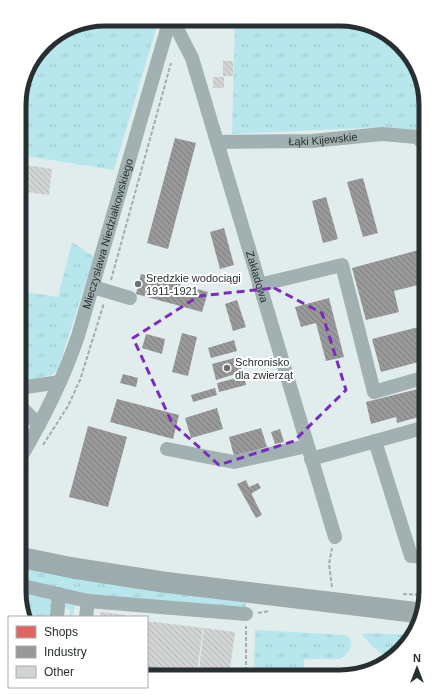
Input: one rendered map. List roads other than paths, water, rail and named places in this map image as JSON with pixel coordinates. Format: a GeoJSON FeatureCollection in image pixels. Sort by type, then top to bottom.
{"type":"FeatureCollection","features":[{"type":"Feature","properties":{"kind":"highway"},"geometry":{"type":"LineString","coordinates":[[26,558],[73,568],[163,582],[416,613]]}},
{"type":"Feature","properties":{"kind":"street","name":"Mieczysława Niedziałkowskiego"},"geometry":{"type":"LineString","coordinates":[[26,449],[60,382],[78,336],[169,26]]}},
{"type":"Feature","properties":{"kind":"street","name":"Zakładowa"},"geometry":{"type":"LineString","coordinates":[[175,26],[192,58],[335,537]]}},
{"type":"Feature","properties":{"kind":"street","name":"Łąki Kijewskie"},"geometry":{"type":"LineString","coordinates":[[217,142],[312,141],[382,134],[417,138],[419,140]]}},
{"type":"Feature","properties":{"kind":"street"},"geometry":{"type":"LineString","coordinates":[[259,285],[342,265],[374,392],[419,379]]}},
{"type":"Feature","properties":{"kind":"street"},"geometry":{"type":"LineString","coordinates":[[93,287],[130,298]]}},
{"type":"Feature","properties":{"kind":"street"},"geometry":{"type":"LineString","coordinates":[[26,387],[60,382]]}},
{"type":"Feature","properties":{"kind":"street"},"geometry":{"type":"LineString","coordinates":[[26,412],[39,425]]}},
{"type":"Feature","properties":{"kind":"street"},"geometry":{"type":"LineString","coordinates":[[167,449],[234,462],[375,441],[419,429]]}},
{"type":"Feature","properties":{"kind":"street"},"geometry":{"type":"LineString","coordinates":[[375,441],[411,556],[419,556]]}},
{"type":"Feature","properties":{"kind":"street","name":"Mieczysława Niedziałkowskiego"},"geometry":{"type":"LineString","coordinates":[[26,446],[30,442]]}},
{"type":"Feature","properties":{"kind":"street"},"geometry":{"type":"LineString","coordinates":[[26,587],[88,601],[246,614]]}},
{"type":"Feature","properties":{"kind":"street"},"geometry":{"type":"LineString","coordinates":[[56,616],[59,594]]}},
{"type":"Feature","properties":{"kind":"street"},"geometry":{"type":"LineString","coordinates":[[86,616],[88,601]]}},
{"type":"Feature","properties":{"kind":"place","name":"Sredzkie wodociągi 1911-1921"},"geometry":{"type":"Point","coordinates":[138,284]}},
{"type":"Feature","properties":{"kind":"place","name":"Schronisko dla zwierząt"},"geometry":{"type":"Point","coordinates":[227,368]}}]}
